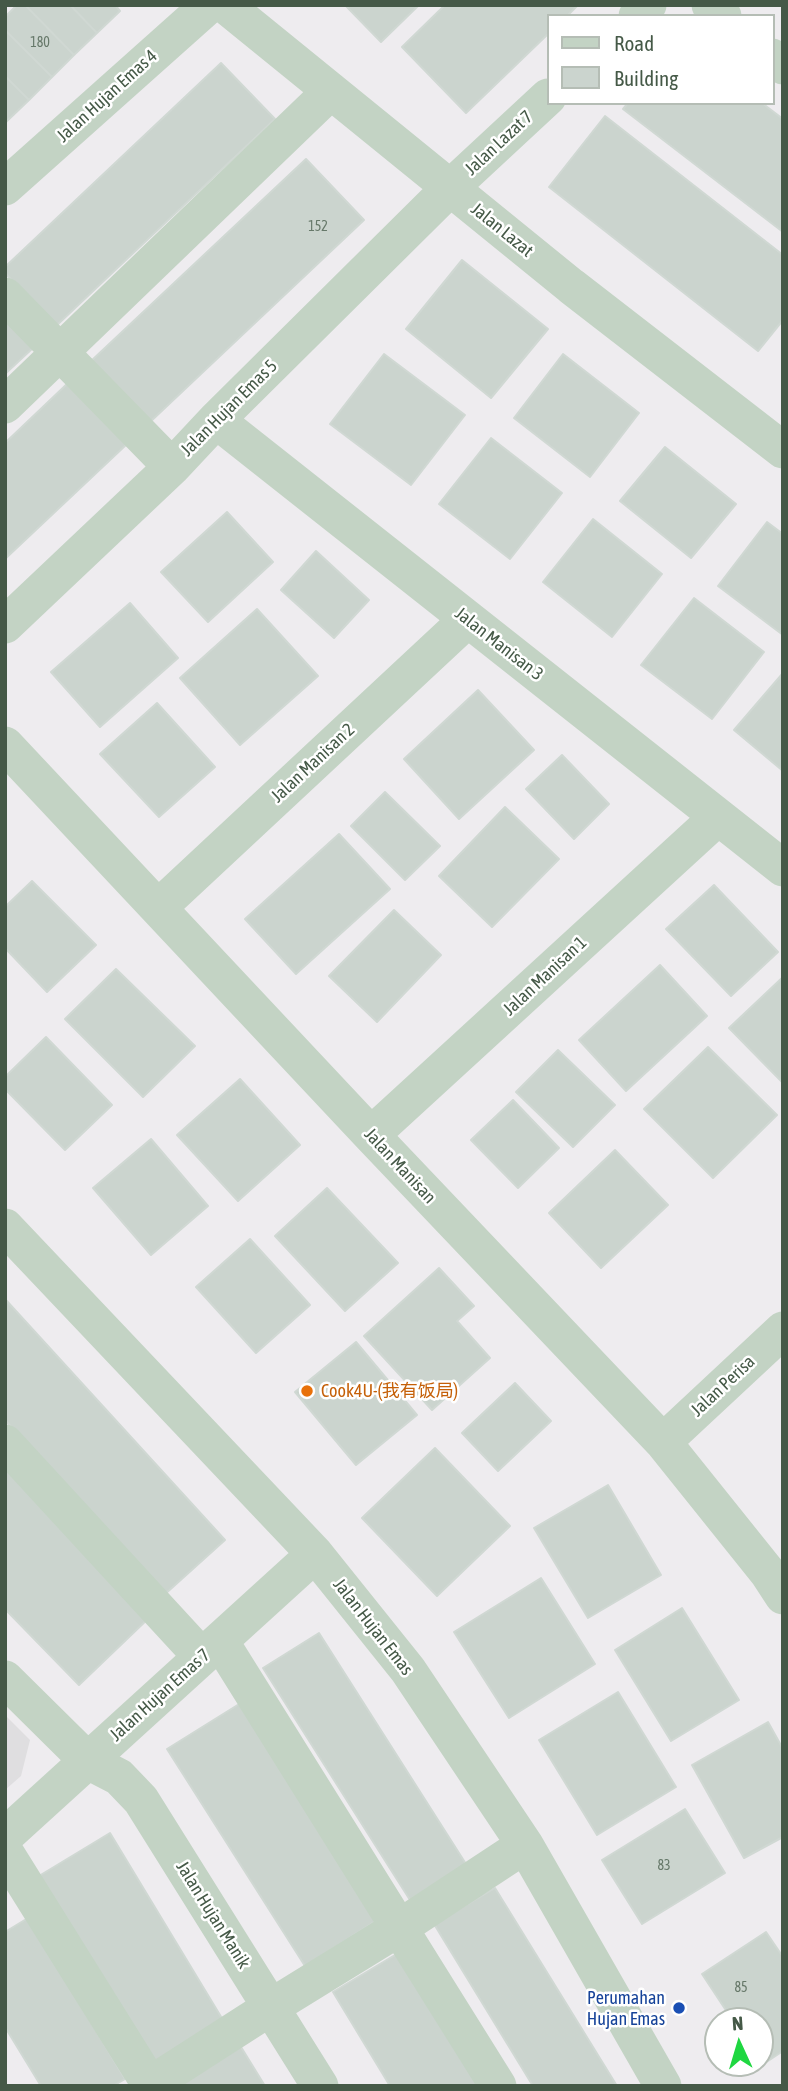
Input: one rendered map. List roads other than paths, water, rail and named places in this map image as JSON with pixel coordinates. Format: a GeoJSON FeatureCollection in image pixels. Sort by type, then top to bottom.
{"type":"FeatureCollection","features":[{"type":"Feature","properties":{"kind":"street","name":"Jalan Hujan Emas 4"},"geometry":{"type":"LineString","coordinates":[[5,187],[209,5]]}},
{"type":"Feature","properties":{"kind":"street","name":"Jalan Lazat"},"geometry":{"type":"LineString","coordinates":[[225,5],[571,286],[783,450]]}},
{"type":"Feature","properties":{"kind":"street"},"geometry":{"type":"LineString","coordinates":[[5,405],[331,91]]}},
{"type":"Feature","properties":{"kind":"street","name":"Jalan Lazat 7"},"geometry":{"type":"LineString","coordinates":[[450,188],[546,99]]}},
{"type":"Feature","properties":{"kind":"street","name":"Jalan Hujan Emas 5"},"geometry":{"type":"LineString","coordinates":[[5,625],[172,467],[216,419],[450,188]]}},
{"type":"Feature","properties":{"kind":"street"},"geometry":{"type":"LineString","coordinates":[[5,296],[172,467]]}},
{"type":"Feature","properties":{"kind":"street","name":"Jalan Manisan 3"},"geometry":{"type":"LineString","coordinates":[[216,419],[783,868]]}},
{"type":"Feature","properties":{"kind":"street","name":"Jalan Manisan 2"},"geometry":{"type":"LineString","coordinates":[[158,908],[468,619]]}},
{"type":"Feature","properties":{"kind":"street","name":"Jalan Manisan"},"geometry":{"type":"LineString","coordinates":[[5,745],[663,1442],[778,1580]]}},
{"type":"Feature","properties":{"kind":"street","name":"Jalan Manisan 1"},"geometry":{"type":"LineString","coordinates":[[371,1135],[718,817]]}},
{"type":"Feature","properties":{"kind":"street","name":"Jalan Hujan Emas"},"geometry":{"type":"LineString","coordinates":[[5,1227],[315,1554],[408,1670],[525,1845],[663,2086]]}},
{"type":"Feature","properties":{"kind":"street","name":"Jalan Perisa"},"geometry":{"type":"LineString","coordinates":[[663,1442],[783,1330]]}},
{"type":"Feature","properties":{"kind":"street"},"geometry":{"type":"LineString","coordinates":[[5,1443],[211,1649],[400,1928],[498,2086]]}},
{"type":"Feature","properties":{"kind":"street","name":"Jalan Hujan Emas 7"},"geometry":{"type":"LineString","coordinates":[[5,1836],[315,1554]]}},
{"type":"Feature","properties":{"kind":"street","name":"Jalan Hujan Manik"},"geometry":{"type":"LineString","coordinates":[[5,1679],[88,1761],[120,1777],[141,1800],[320,2086]]}},
{"type":"Feature","properties":{"kind":"street"},"geometry":{"type":"LineString","coordinates":[[5,1852],[150,2085],[400,1928],[525,1845]]}},
{"type":"Feature","properties":{"kind":"place","name":"Cook4U-(我有饭局)"},"geometry":{"type":"Point","coordinates":[307,1391]}},
{"type":"Feature","properties":{"kind":"place","name":"Perumahan Hujan Emas"},"geometry":{"type":"Point","coordinates":[679,2008]}}]}
